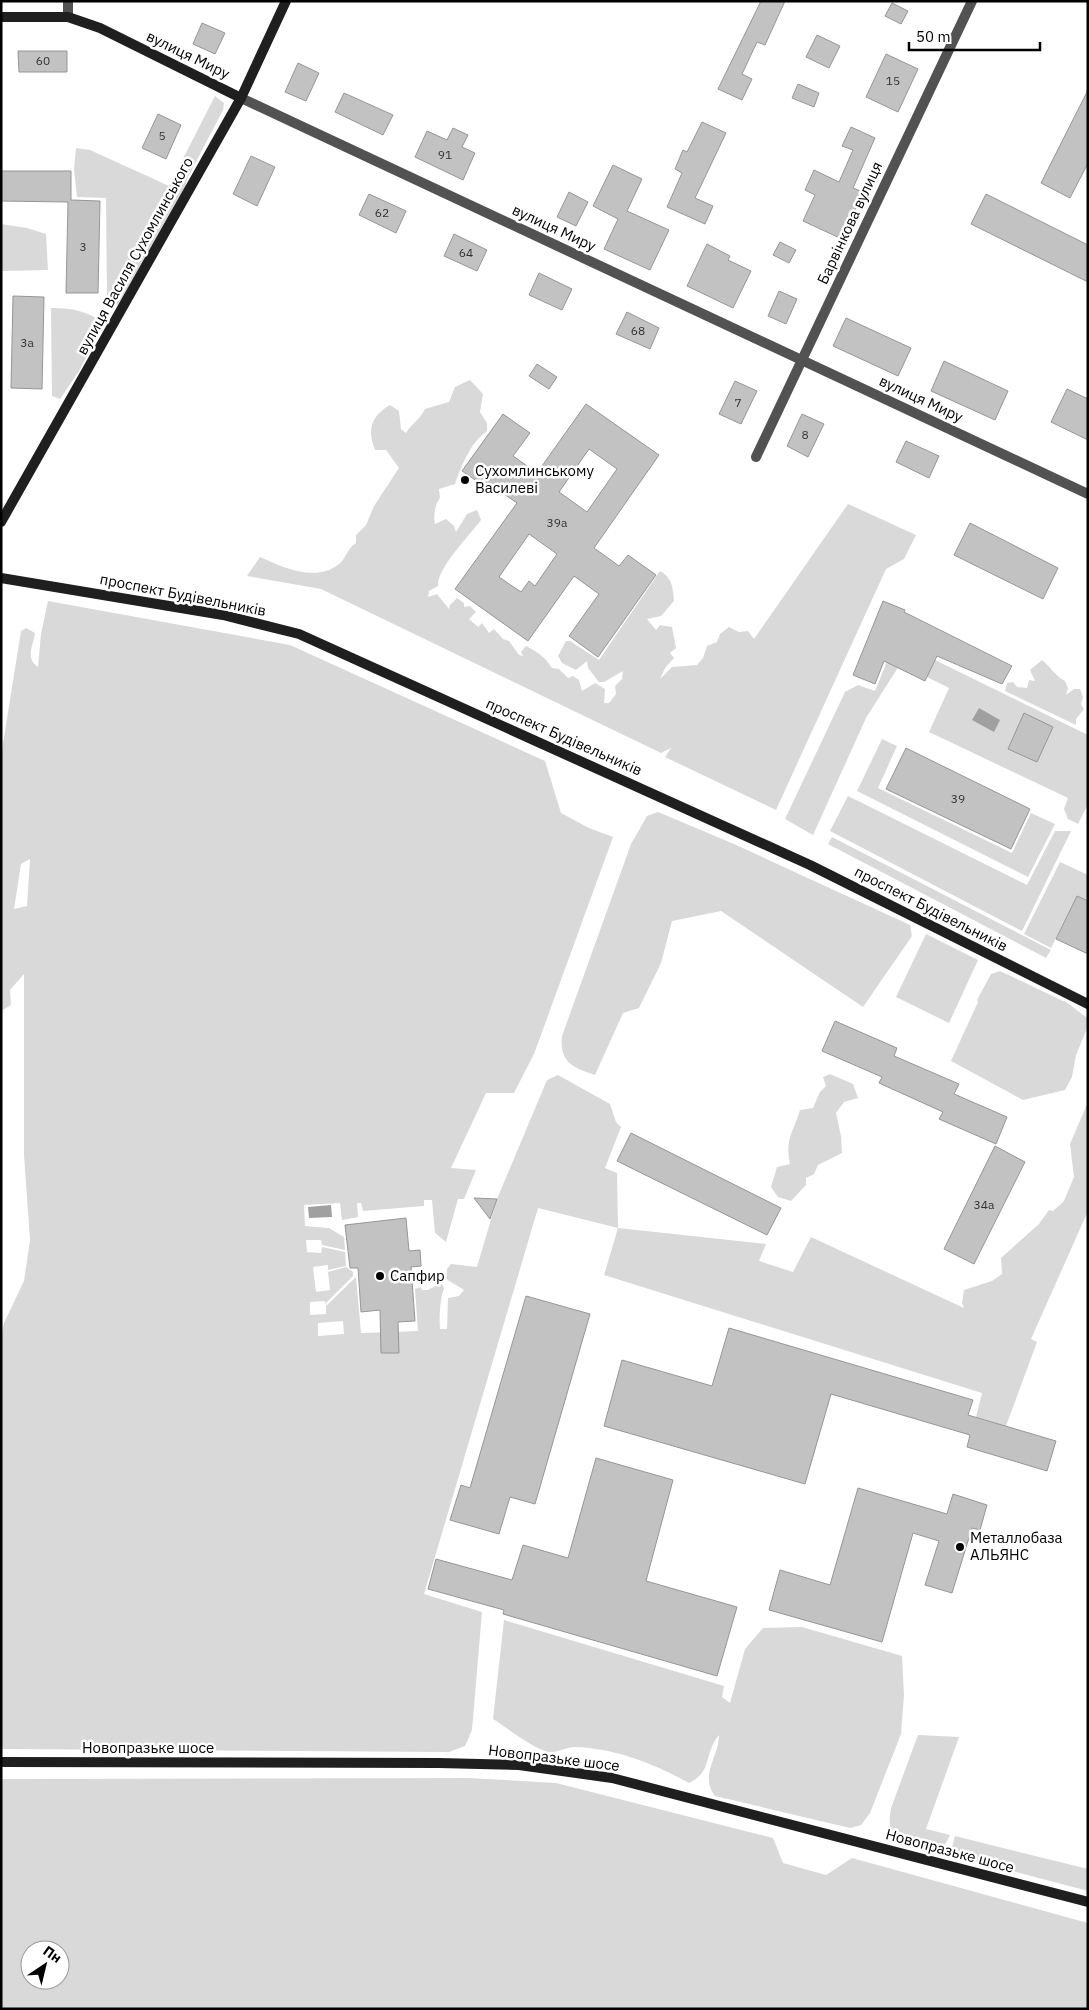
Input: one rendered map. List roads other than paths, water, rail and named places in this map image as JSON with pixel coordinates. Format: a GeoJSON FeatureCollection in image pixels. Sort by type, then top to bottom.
{"type":"FeatureCollection","features":[{"type":"Feature","properties":{"kind":"street"},"geometry":{"type":"LineString","coordinates":[[68,1],[68,17]]}},
{"type":"Feature","properties":{"kind":"street","name":"вулиця Василя Сухомлинського"},"geometry":{"type":"LineString","coordinates":[[1,522],[241,98],[286,1]]}},
{"type":"Feature","properties":{"kind":"street","name":"Барвінкова вулиця"},"geometry":{"type":"LineString","coordinates":[[756,457],[972,1]]}},
{"type":"Feature","properties":{"kind":"street","name":"вулиця Миру"},"geometry":{"type":"LineString","coordinates":[[1,17],[68,17],[100,28],[241,98],[1088,494]]}},
{"type":"Feature","properties":{"kind":"street","name":"проспект Будівельників"},"geometry":{"type":"LineString","coordinates":[[1,578],[223,615],[299,634],[810,865],[1088,1004]]}},
{"type":"Feature","properties":{"kind":"street","name":"Новопразьке шосе"},"geometry":{"type":"LineString","coordinates":[[1,1762],[419,1763],[519,1766],[612,1778],[1088,1902]]}},
{"type":"Feature","properties":{"kind":"place","name":"Сухомлинському Василеві"},"geometry":{"type":"Point","coordinates":[465,480]}},
{"type":"Feature","properties":{"kind":"place","name":"Сапфир"},"geometry":{"type":"Point","coordinates":[380,1276]}},
{"type":"Feature","properties":{"kind":"place","name":"Металлобаза АЛЬЯНС"},"geometry":{"type":"Point","coordinates":[960,1547]}}]}
